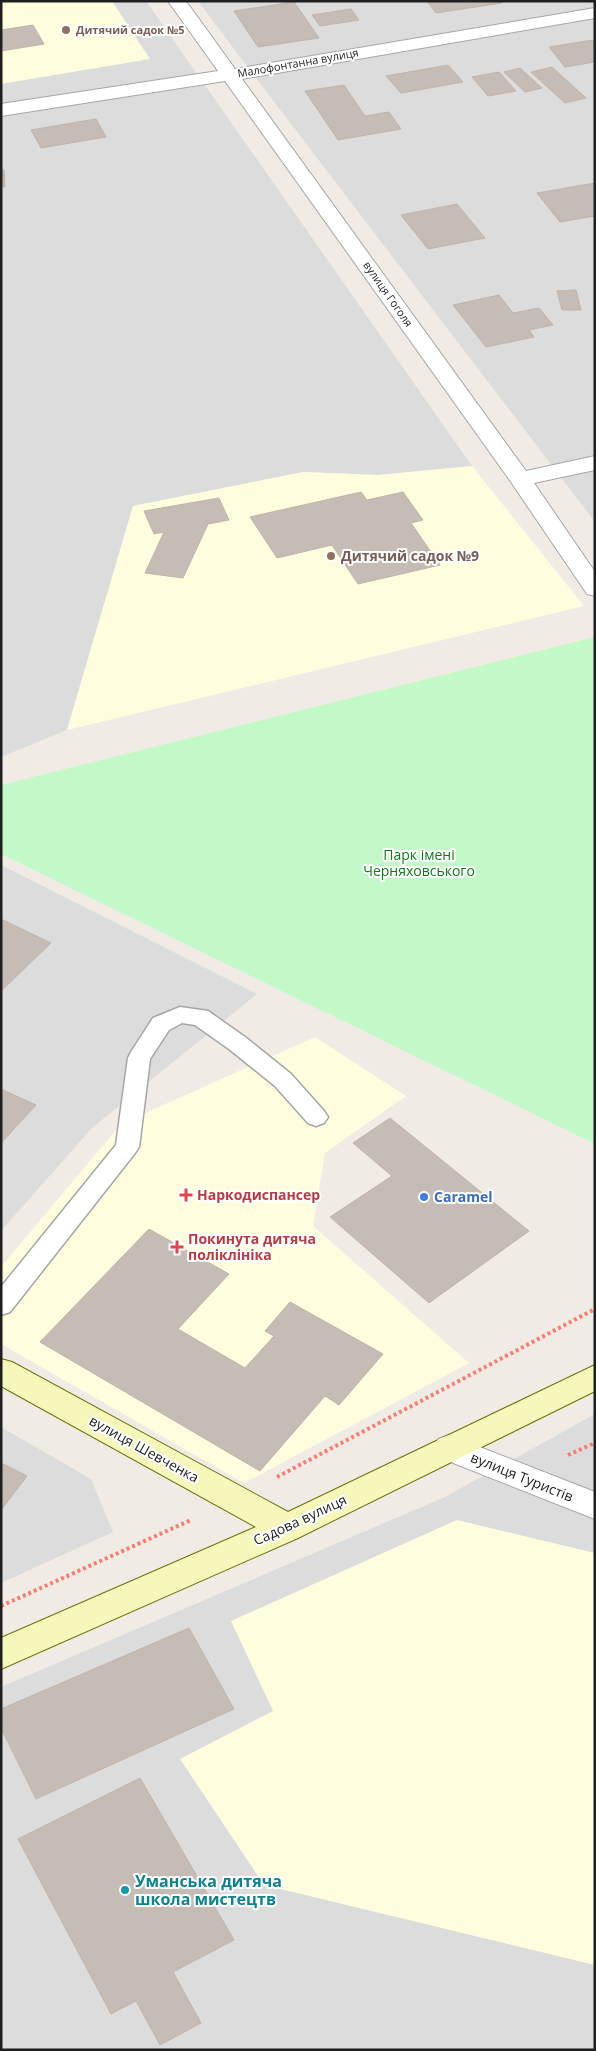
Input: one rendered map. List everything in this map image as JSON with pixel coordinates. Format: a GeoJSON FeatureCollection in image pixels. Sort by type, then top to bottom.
{"type":"FeatureCollection","features":[{"type":"Feature","properties":{"kind":"street","name":"вулиця Гоголя"},"geometry":{"type":"LineString","coordinates":[[177,1],[520,479],[595,589]]}},
{"type":"Feature","properties":{"kind":"street","name":"Малофонтанна вулиця"},"geometry":{"type":"LineString","coordinates":[[1,110],[595,14]]}},
{"type":"Feature","properties":{"kind":"street"},"geometry":{"type":"LineString","coordinates":[[520,479],[595,463]]}},
{"type":"Feature","properties":{"kind":"street","name":"вулиця Шевченка"},"geometry":{"type":"LineString","coordinates":[[1,1371],[287,1528]]}},
{"type":"Feature","properties":{"kind":"street","name":"Садова вулиця"},"geometry":{"type":"LineString","coordinates":[[1,1654],[287,1528],[595,1377]]}},
{"type":"Feature","properties":{"kind":"street","name":"вулиця Туристів"},"geometry":{"type":"LineString","coordinates":[[449,1448],[595,1506]]}},
{"type":"Feature","properties":{"kind":"lane"},"geometry":{"type":"LineString","coordinates":[[1,1305],[127,1147],[139,1058],[161,1024],[180,1015],[200,1017],[237,1043],[283,1080],[316,1116]]}},
{"type":"Feature","properties":{"kind":"path"},"geometry":{"type":"LineString","coordinates":[[1,1606],[235,1499],[595,1309]]}},
{"type":"Feature","properties":{"kind":"shaded area"},"geometry":{"type":"Polygon","coordinates":[[[1,1],[146,1],[472,466],[378,475],[303,472],[133,506],[67,730],[1,757],[1,1]]]}},
{"type":"Feature","properties":{"kind":"shaded area","name":"Дитячий садок №5"},"geometry":{"type":"Polygon","coordinates":[[[1,1],[112,1],[150,59],[1,84],[1,1]]]}},
{"type":"Feature","properties":{"kind":"shaded area"},"geometry":{"type":"Polygon","coordinates":[[[198,1],[595,1],[595,522],[243,61],[198,1]]]}},
{"type":"Feature","properties":{"kind":"shaded area","name":"Дитячий садок №9"},"geometry":{"type":"Polygon","coordinates":[[[472,466],[584,606],[67,730],[133,506],[303,472],[378,475],[472,466]]]}},
{"type":"Feature","properties":{"kind":"shaded area"},"geometry":{"type":"Polygon","coordinates":[[[1,865],[257,994],[92,1128],[1,1231],[1,865]]]}},
{"type":"Feature","properties":{"kind":"shaded area","name":"Покинута дитяча поліклініка"},"geometry":{"type":"Polygon","coordinates":[[[315,1037],[406,1096],[325,1153],[313,1226],[469,1363],[244,1483],[1,1344],[1,1267],[121,1124],[315,1037]]]}},
{"type":"Feature","properties":{"kind":"shaded area"},"geometry":{"type":"Polygon","coordinates":[[[595,1414],[595,2050],[1,2050],[1,1687],[445,1497],[595,1414]]]}},
{"type":"Feature","properties":{"kind":"shaded area"},"geometry":{"type":"Polygon","coordinates":[[[1,1427],[91,1479],[113,1532],[1,1583],[1,1427]]]}},
{"type":"Feature","properties":{"kind":"shaded area"},"geometry":{"type":"Polygon","coordinates":[[[457,1520],[595,1553],[595,1965],[264,1885],[180,1759],[273,1711],[231,1621],[457,1520]]]}},
{"type":"Feature","properties":{"kind":"green space","name":"Парк імені Черняховського"},"geometry":{"type":"Polygon","coordinates":[[[595,637],[595,1144],[1,854],[1,785],[595,637]]]}},
{"type":"Feature","properties":{"kind":"building"},"geometry":{"type":"Polygon","coordinates":[[[427,1],[501,1],[502,3],[436,13],[427,1]]]}},
{"type":"Feature","properties":{"kind":"building"},"geometry":{"type":"Polygon","coordinates":[[[294,2],[319,38],[258,47],[234,11],[294,2]]]}},
{"type":"Feature","properties":{"kind":"building"},"geometry":{"type":"Polygon","coordinates":[[[351,9],[359,20],[320,26],[312,15],[351,9]]]}},
{"type":"Feature","properties":{"kind":"building"},"geometry":{"type":"Polygon","coordinates":[[[33,25],[44,44],[1,51],[1,30],[33,25]]]}},
{"type":"Feature","properties":{"kind":"building"},"geometry":{"type":"Polygon","coordinates":[[[593,40],[595,62],[565,67],[549,47],[593,40]]]}},
{"type":"Feature","properties":{"kind":"building"},"geometry":{"type":"Polygon","coordinates":[[[448,65],[463,82],[401,93],[386,76],[448,65]]]}},
{"type":"Feature","properties":{"kind":"building"},"geometry":{"type":"Polygon","coordinates":[[[552,67],[586,98],[565,103],[531,72],[552,67]]]}},
{"type":"Feature","properties":{"kind":"building"},"geometry":{"type":"Polygon","coordinates":[[[520,68],[542,88],[525,92],[504,72],[520,68]]]}},
{"type":"Feature","properties":{"kind":"building"},"geometry":{"type":"Polygon","coordinates":[[[499,72],[516,91],[488,96],[472,77],[499,72]]]}},
{"type":"Feature","properties":{"kind":"building"},"geometry":{"type":"Polygon","coordinates":[[[344,85],[365,116],[389,112],[401,129],[338,140],[305,91],[344,85]]]}},
{"type":"Feature","properties":{"kind":"building"},"geometry":{"type":"Polygon","coordinates":[[[96,119],[106,137],[41,148],[31,130],[96,119]]]}},
{"type":"Feature","properties":{"kind":"building"},"geometry":{"type":"Polygon","coordinates":[[[1,170],[4,170],[5,187],[1,187],[1,170]]]}},
{"type":"Feature","properties":{"kind":"building"},"geometry":{"type":"Polygon","coordinates":[[[595,183],[595,216],[560,222],[537,193],[595,183]]]}},
{"type":"Feature","properties":{"kind":"building"},"geometry":{"type":"Polygon","coordinates":[[[457,204],[485,238],[428,249],[401,215],[457,204]]]}},
{"type":"Feature","properties":{"kind":"building"},"geometry":{"type":"Polygon","coordinates":[[[576,290],[581,310],[562,310],[557,291],[576,290]]]}},
{"type":"Feature","properties":{"kind":"building"},"geometry":{"type":"Polygon","coordinates":[[[499,295],[513,313],[539,308],[553,325],[529,330],[534,337],[486,347],[453,305],[499,295]]]}},
{"type":"Feature","properties":{"kind":"building"},"geometry":{"type":"Polygon","coordinates":[[[361,492],[367,500],[403,492],[423,520],[411,523],[440,565],[358,584],[332,545],[277,558],[250,517],[361,492]]]}},
{"type":"Feature","properties":{"kind":"building"},"geometry":{"type":"Polygon","coordinates":[[[219,498],[229,520],[208,524],[183,578],[145,573],[164,532],[154,534],[144,511],[219,498]]]}},
{"type":"Feature","properties":{"kind":"building"},"geometry":{"type":"Polygon","coordinates":[[[1,919],[51,943],[1,991],[1,919]]]}},
{"type":"Feature","properties":{"kind":"building"},"geometry":{"type":"Polygon","coordinates":[[[1,1089],[36,1105],[1,1143],[1,1089]]]}},
{"type":"Feature","properties":{"kind":"building","name":"Caramel"},"geometry":{"type":"Polygon","coordinates":[[[390,1118],[529,1231],[429,1303],[330,1217],[392,1176],[353,1143],[390,1118]]]}},
{"type":"Feature","properties":{"kind":"building"},"geometry":{"type":"Polygon","coordinates":[[[149,1229],[229,1274],[178,1329],[245,1368],[274,1336],[265,1331],[290,1302],[383,1354],[339,1405],[325,1396],[260,1471],[40,1342],[149,1229]]]}},
{"type":"Feature","properties":{"kind":"building"},"geometry":{"type":"Polygon","coordinates":[[[1,1463],[27,1476],[1,1510],[1,1463]]]}},
{"type":"Feature","properties":{"kind":"building"},"geometry":{"type":"Polygon","coordinates":[[[189,1628],[234,1709],[36,1799],[1,1728],[1,1709],[189,1628]]]}},
{"type":"Feature","properties":{"kind":"building","name":"Уманська дитяча школа мистецтв"},"geometry":{"type":"Polygon","coordinates":[[[140,1778],[234,1940],[173,1972],[201,2023],[160,2045],[136,2001],[111,2014],[18,1839],[140,1778]]]}},
{"type":"Feature","properties":{"kind":"place","name":"Дитячий садок №5"},"geometry":{"type":"Point","coordinates":[66,30]}},
{"type":"Feature","properties":{"kind":"place","name":"Дитячий садок №9"},"geometry":{"type":"Point","coordinates":[331,556]}},
{"type":"Feature","properties":{"kind":"place","name":"Наркодиспансер"},"geometry":{"type":"Point","coordinates":[186,1195]}},
{"type":"Feature","properties":{"kind":"place","name":"Caramel"},"geometry":{"type":"Point","coordinates":[424,1197]}},
{"type":"Feature","properties":{"kind":"place","name":"Покинута дитяча поліклініка"},"geometry":{"type":"Point","coordinates":[177,1247]}},
{"type":"Feature","properties":{"kind":"place","name":"Уманська дитяча школа мистецтв"},"geometry":{"type":"Point","coordinates":[125,1890]}}]}
